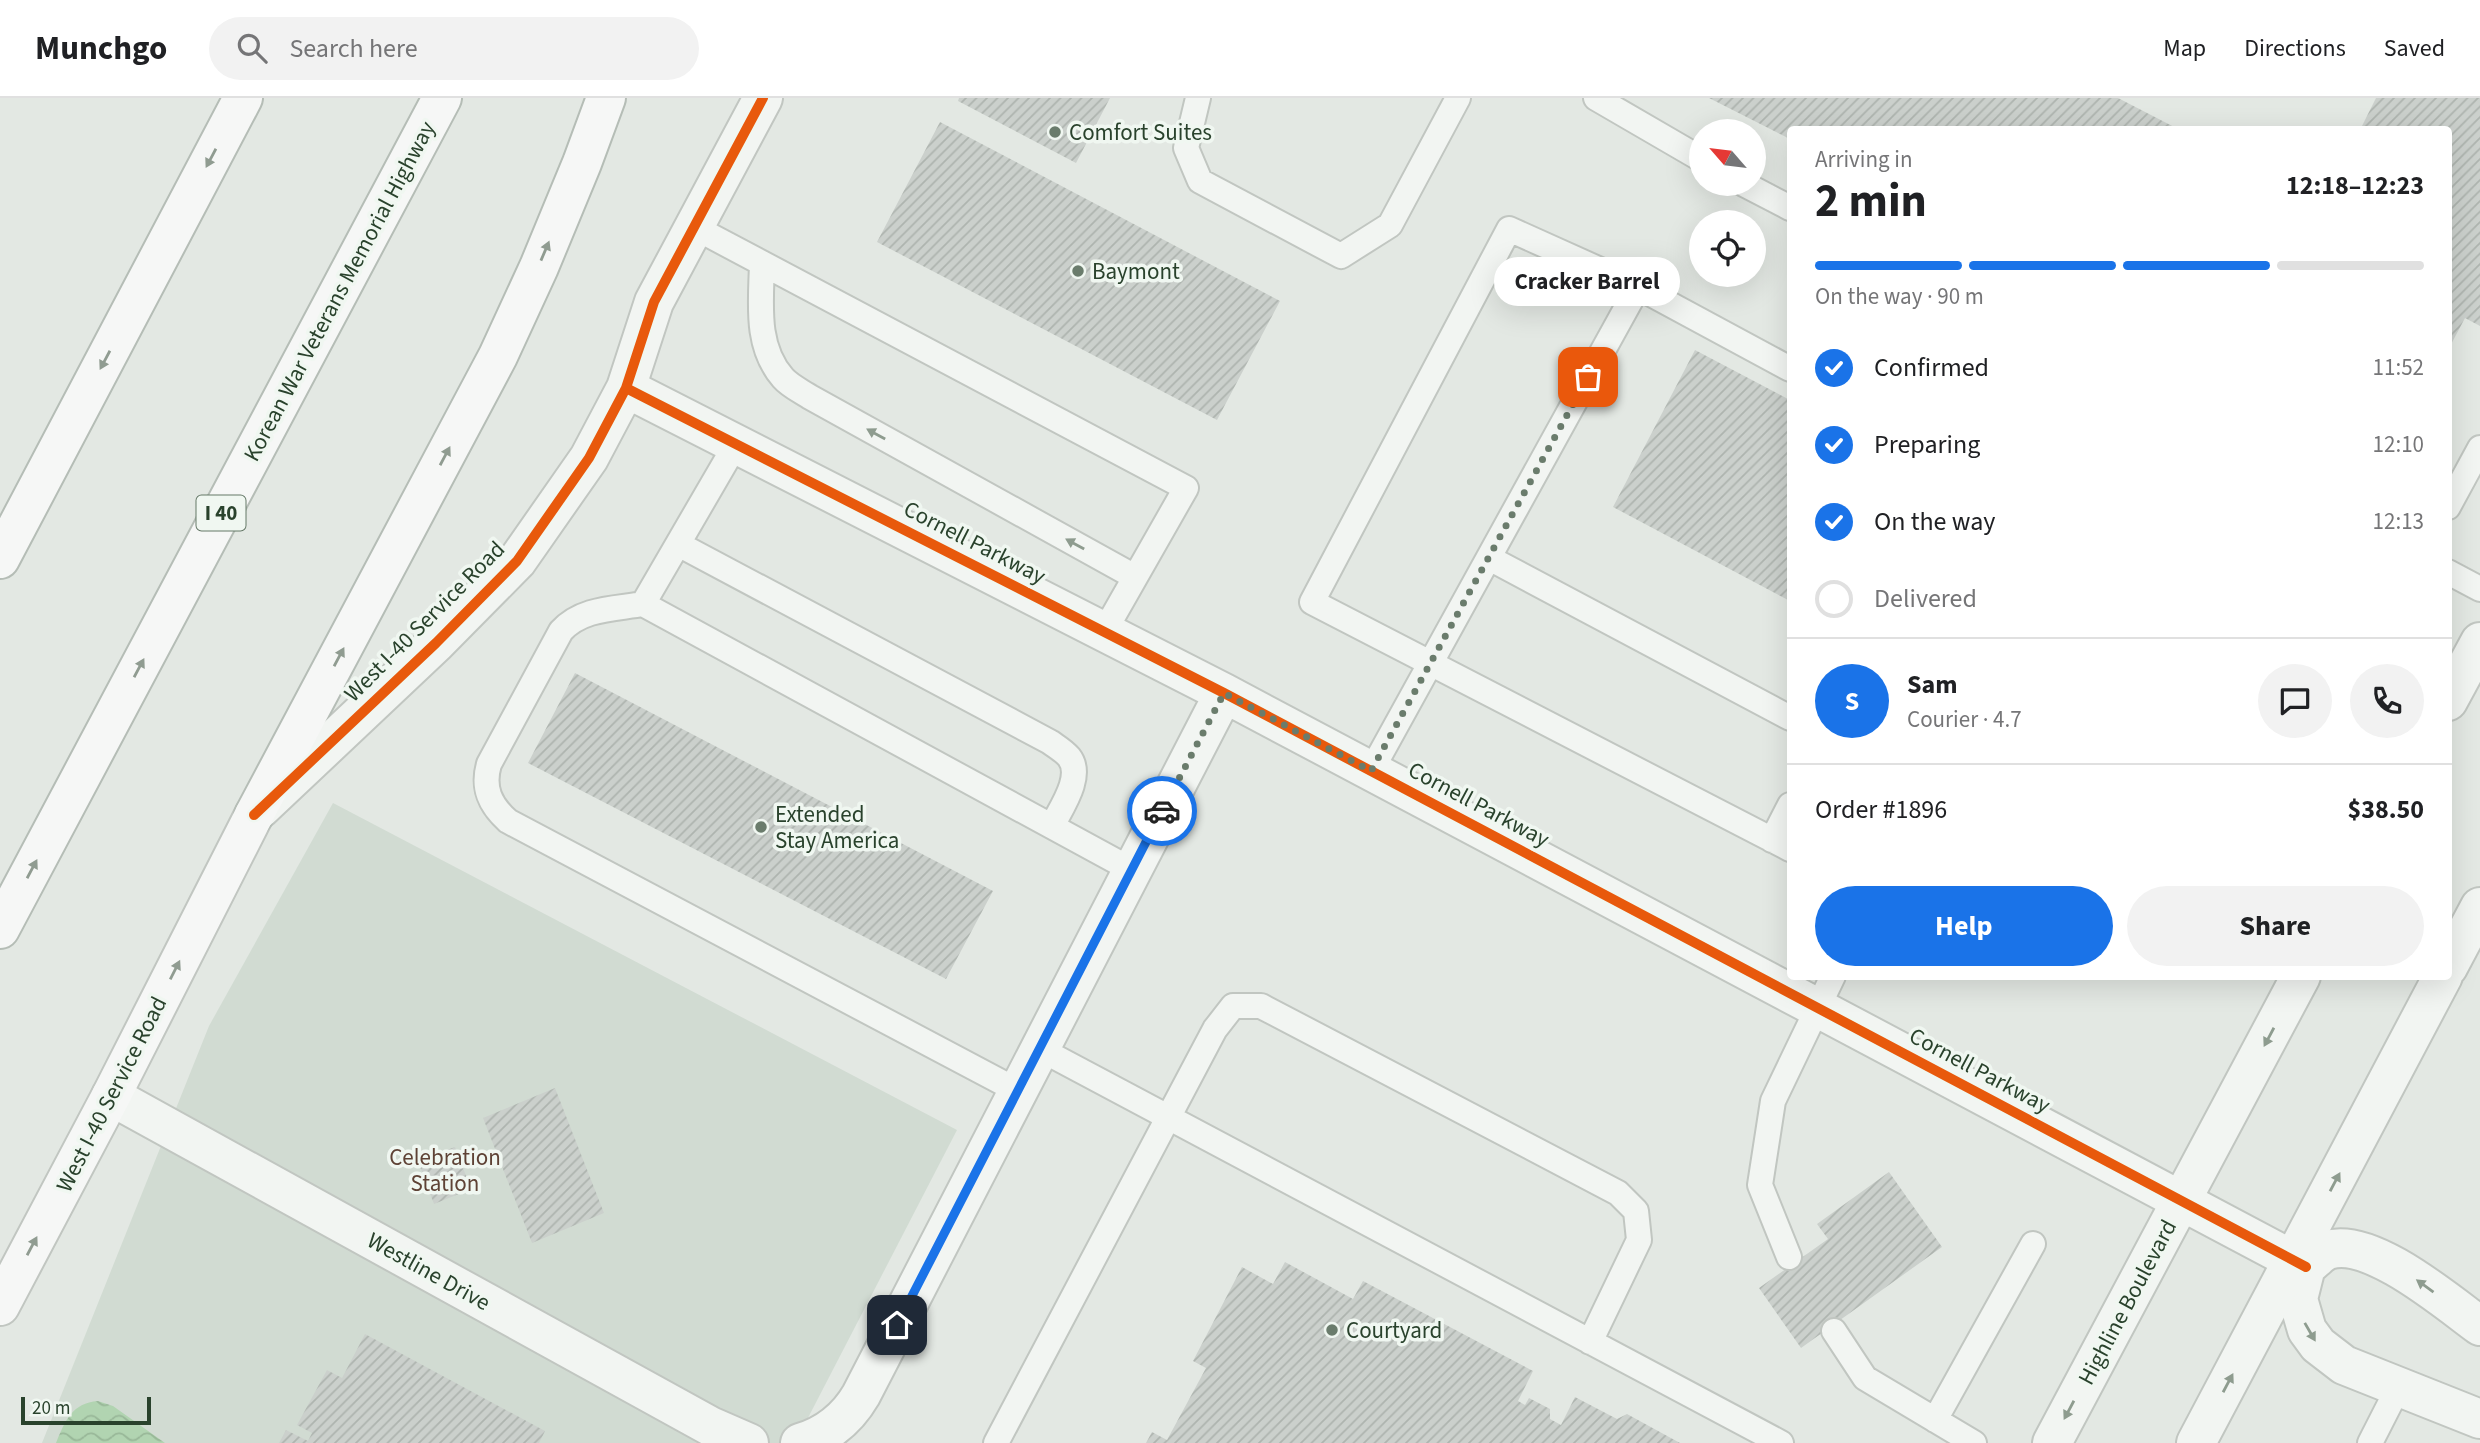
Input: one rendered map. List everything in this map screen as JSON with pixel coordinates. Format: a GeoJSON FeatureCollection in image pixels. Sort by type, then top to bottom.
{"type":"FeatureCollection","features":[{"type":"Feature","properties":{"kind":"main road"},"geometry":{"type":"LineString","coordinates":[[6,546],[243,98]]}},
{"type":"Feature","properties":{"kind":"main road","name":"Korean War Veterans Memorial Highway"},"geometry":{"type":"LineString","coordinates":[[0,929],[442,98]]}},
{"type":"Feature","properties":{"kind":"main road"},"geometry":{"type":"LineString","coordinates":[[254,815],[498,356],[539,267],[606,98]]}},
{"type":"Feature","properties":{"kind":"main road","name":"West I-40 Service Road"},"geometry":{"type":"LineString","coordinates":[[0,1306],[111,1096],[254,815]]}},
{"type":"Feature","properties":{"kind":"street","name":"West I-40 Service Road"},"geometry":{"type":"LineString","coordinates":[[254,815],[436,643],[517,561],[589,458],[626,388],[654,302],[763,98]]}},
{"type":"Feature","properties":{"kind":"street","name":"Cornell Parkway"},"geometry":{"type":"LineString","coordinates":[[626,388],[1224,693],[1371,771],[1787,974]]}},
{"type":"Feature","properties":{"kind":"street"},"geometry":{"type":"LineString","coordinates":[[2452,694],[2480,642]]}},
{"type":"Feature","properties":{"kind":"street"},"geometry":{"type":"LineString","coordinates":[[824,1439],[848,1414],[861,1395],[1224,693]]}},
{"type":"Feature","properties":{"kind":"street","name":"Cornell Parkway"},"geometry":{"type":"LineString","coordinates":[[1800,980],[2181,1200],[2300,1264]]}},
{"type":"Feature","properties":{"kind":"street","name":"Highline Boulevard"},"geometry":{"type":"LineString","coordinates":[[2052,1443],[2299,980]]}},
{"type":"Feature","properties":{"kind":"street"},"geometry":{"type":"LineString","coordinates":[[2196,1443],[2300,1264],[2441,980]]}},
{"type":"Feature","properties":{"kind":"street","name":"Westline Drive"},"geometry":{"type":"LineString","coordinates":[[111,1096],[703,1435],[749,1443]]}},
{"type":"Feature","properties":{"kind":"street"},"geometry":{"type":"LineString","coordinates":[[2300,1264],[2326,1251],[2338,1249],[2372,1255],[2403,1270],[2480,1326]]}},
{"type":"Feature","properties":{"kind":"street"},"geometry":{"type":"LineString","coordinates":[[2300,1264],[2298,1299],[2307,1330],[2318,1345],[2344,1365],[2480,1419]]}},
{"type":"Feature","properties":{"kind":"lane"},"geometry":{"type":"LineString","coordinates":[[1198,98],[1186,148],[1200,181],[1341,256],[1390,225],[1458,98]]}},
{"type":"Feature","properties":{"kind":"lane"},"geometry":{"type":"LineString","coordinates":[[1596,98],[1689,152]]}},
{"type":"Feature","properties":{"kind":"lane"},"geometry":{"type":"LineString","coordinates":[[1766,195],[1787,206]]}},
{"type":"Feature","properties":{"kind":"lane"},"geometry":{"type":"LineString","coordinates":[[694,227],[1185,488],[1104,632]]}},
{"type":"Feature","properties":{"kind":"lane"},"geometry":{"type":"LineString","coordinates":[[1787,367],[1638,287],[1509,229],[1312,603],[1781,845],[1787,818]]}},
{"type":"Feature","properties":{"kind":"lane"},"geometry":{"type":"LineString","coordinates":[[762,263],[760,325],[770,359],[785,380],[810,397],[1135,577]]}},
{"type":"Feature","properties":{"kind":"lane"},"geometry":{"type":"LineString","coordinates":[[1371,771],[1638,287]]}},
{"type":"Feature","properties":{"kind":"lane"},"geometry":{"type":"LineString","coordinates":[[643,604],[736,444]]}},
{"type":"Feature","properties":{"kind":"lane"},"geometry":{"type":"LineString","coordinates":[[2452,500],[2480,448]]}},
{"type":"Feature","properties":{"kind":"lane"},"geometry":{"type":"LineString","coordinates":[[678,544],[1051,742],[1068,755],[1074,765],[1072,786],[1052,826]]}},
{"type":"Feature","properties":{"kind":"lane"},"geometry":{"type":"LineString","coordinates":[[1489,558],[1787,716]]}},
{"type":"Feature","properties":{"kind":"lane"},"geometry":{"type":"LineString","coordinates":[[2452,574],[2480,589]]}},
{"type":"Feature","properties":{"kind":"lane"},"geometry":{"type":"LineString","coordinates":[[1018,1091],[508,821],[496,810],[488,795],[486,778],[489,764],[561,631],[570,621],[581,615],[643,604],[1132,870]]}},
{"type":"Feature","properties":{"kind":"lane"},"geometry":{"type":"LineString","coordinates":[[1789,1257],[1760,1185],[1773,1101],[1825,992]]}},
{"type":"Feature","properties":{"kind":"lane"},"geometry":{"type":"LineString","coordinates":[[996,1443],[1215,1029],[1233,1006],[1261,1006],[1618,1193],[1636,1211],[1639,1240],[1590,1342]]}},
{"type":"Feature","properties":{"kind":"lane"},"geometry":{"type":"LineString","coordinates":[[1040,1049],[1781,1443]]}},
{"type":"Feature","properties":{"kind":"lane"},"geometry":{"type":"LineString","coordinates":[[1935,1420],[2033,1244]]}},
{"type":"Feature","properties":{"kind":"lane"},"geometry":{"type":"LineString","coordinates":[[1834,1331],[1865,1378],[1974,1443]]}},
{"type":"Feature","properties":{"kind":"lane"},"geometry":{"type":"LineString","coordinates":[[2370,1443],[2398,1388]]}},
{"type":"Feature","properties":{"kind":"shaded area","name":"Celebration Station"},"geometry":{"type":"Polygon","coordinates":[[[333,803],[957,1130],[795,1443],[42,1443],[209,1026],[333,803]]]}},
{"type":"Feature","properties":{"kind":"water"},"geometry":{"type":"Polygon","coordinates":[[[98,1401],[113,1406],[165,1443],[56,1443],[66,1421],[76,1409],[89,1402],[98,1401]]]}},
{"type":"Feature","properties":{"kind":"building","name":"Comfort Suites"},"geometry":{"type":"Polygon","coordinates":[[[959,98],[1110,98],[1076,163],[958,101],[959,98]]]}},
{"type":"Feature","properties":{"kind":"building"},"geometry":{"type":"Polygon","coordinates":[[[1709,98],[2118,98],[2172,126],[1787,126],[1787,137],[1766,127],[1766,119],[1750,119],[1709,98]]]}},
{"type":"Feature","properties":{"kind":"building"},"geometry":{"type":"Polygon","coordinates":[[[2376,98],[2480,98],[2480,326],[2465,318],[2452,342],[2452,126],[2362,126],[2376,98]]]}},
{"type":"Feature","properties":{"kind":"building","name":"Baymont"},"geometry":{"type":"Polygon","coordinates":[[[940,122],[1280,301],[1217,420],[877,242],[940,122]]]}},
{"type":"Feature","properties":{"kind":"building"},"geometry":{"type":"Polygon","coordinates":[[[1695,350],[1787,398],[1787,599],[1613,507],[1695,350]]]}},
{"type":"Feature","properties":{"kind":"building","name":"Extended Stay America"},"geometry":{"type":"Polygon","coordinates":[[[575,673],[993,891],[946,979],[528,763],[575,673]]]}},
{"type":"Feature","properties":{"kind":"building"},"geometry":{"type":"Polygon","coordinates":[[[555,1088],[604,1213],[532,1243],[483,1118],[555,1088]]]}},
{"type":"Feature","properties":{"kind":"building"},"geometry":{"type":"Polygon","coordinates":[[[455,1147],[471,1189],[434,1204],[418,1161],[455,1147]]]}},
{"type":"Feature","properties":{"kind":"building"},"geometry":{"type":"Polygon","coordinates":[[[1889,1172],[1942,1247],[1801,1348],[1759,1288],[1828,1239],[1817,1224],[1889,1172]]]}},
{"type":"Feature","properties":{"kind":"building","name":"Courtyard"},"geometry":{"type":"Polygon","coordinates":[[[1285,1262],[1353,1299],[1363,1281],[1533,1371],[1518,1401],[1525,1405],[1529,1398],[1550,1409],[1550,1419],[1561,1425],[1575,1397],[1617,1419],[1627,1414],[1680,1443],[1146,1443],[1152,1432],[1167,1440],[1206,1368],[1193,1361],[1242,1267],[1273,1284],[1285,1262]]]}},
{"type":"Feature","properties":{"kind":"building"},"geometry":{"type":"Polygon","coordinates":[[[365,1334],[545,1431],[539,1443],[279,1443],[286,1430],[308,1441],[312,1433],[297,1425],[327,1370],[342,1378],[365,1334]]]}},
{"type":"Feature","properties":{"kind":"cycle path"},"geometry":{"type":"LineString","coordinates":[[254,815],[436,643],[517,561],[589,458],[626,388],[654,302],[763,98]]}},
{"type":"Feature","properties":{"kind":"cycle path"},"geometry":{"type":"LineString","coordinates":[[626,388],[1224,693],[2306,1267]]}},
{"type":"Feature","properties":{"kind":"way so far"},"geometry":{"type":"LineString","coordinates":[[1162,811],[1224,693],[1371,771],[1588,377]]}},
{"type":"Feature","properties":{"kind":"place","name":"Comfort Suites"},"geometry":{"type":"Point","coordinates":[1055,132]}},
{"type":"Feature","properties":{"kind":"place","name":"Baymont"},"geometry":{"type":"Point","coordinates":[1078,271]}},
{"type":"Feature","properties":{"kind":"place","name":"Cracker Barrel"},"geometry":{"type":"Point","coordinates":[1588,377]}},
{"type":"Feature","properties":{"kind":"place","name":"Extended Stay America"},"geometry":{"type":"Point","coordinates":[761,827]}},
{"type":"Feature","properties":{"kind":"place","name":"Courtyard"},"geometry":{"type":"Point","coordinates":[1332,1330]}},
{"type":"Feature","properties":{"kind":"route"},"geometry":{"type":"LineString","coordinates":[[897,1325],[1162,811]]}}]}
